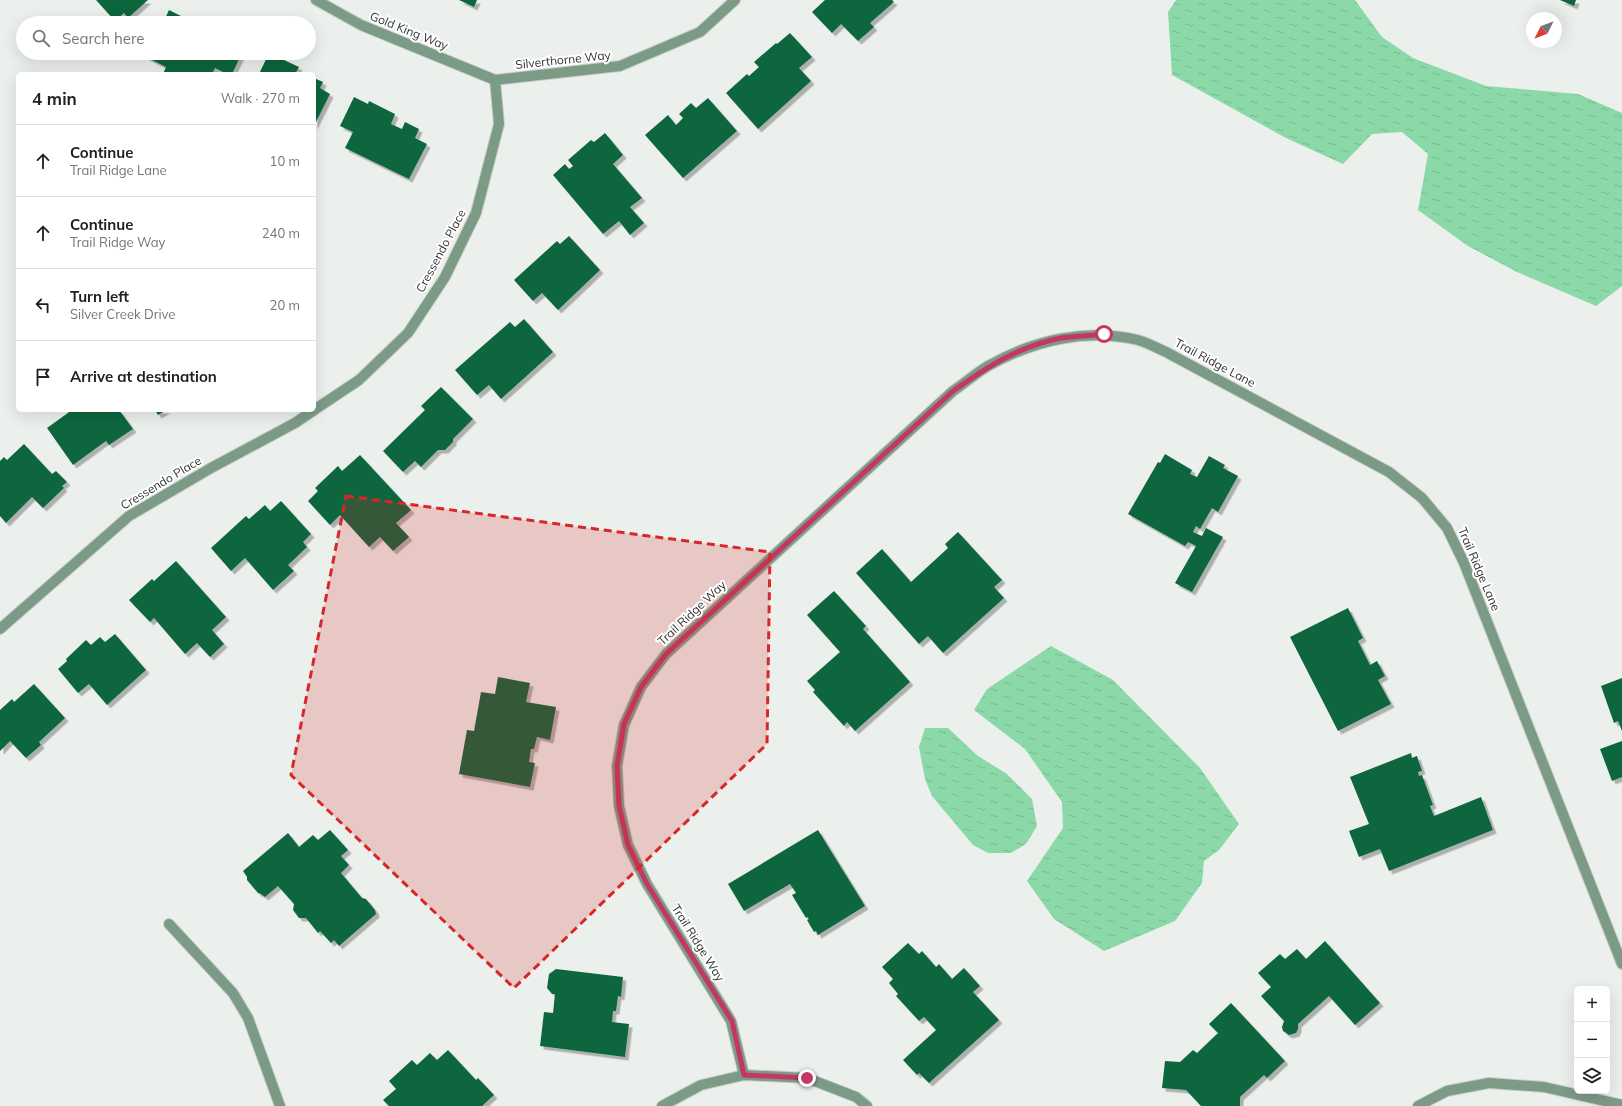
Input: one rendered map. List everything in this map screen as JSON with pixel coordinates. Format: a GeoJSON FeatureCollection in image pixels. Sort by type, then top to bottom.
{"type":"FeatureCollection","features":[{"type":"Feature","properties":{"kind":"street","name":"Gold King Way"},"geometry":{"type":"LineString","coordinates":[[316,0],[361,25],[495,80]]}},
{"type":"Feature","properties":{"kind":"street","name":"Silverthorne Way"},"geometry":{"type":"LineString","coordinates":[[495,80],[620,66],[700,32],[735,0]]}},
{"type":"Feature","properties":{"kind":"street","name":"Cressendo Place"},"geometry":{"type":"LineString","coordinates":[[316,409],[359,380],[408,333],[444,277],[476,213],[497,132],[499,124],[495,80]]}},
{"type":"Feature","properties":{"kind":"street","name":"Trail Ridge Lane"},"geometry":{"type":"LineString","coordinates":[[1061,338],[1104,334],[1139,341],[1166,352],[1389,472],[1422,498],[1447,528],[1464,563],[1622,964]]}},
{"type":"Feature","properties":{"kind":"street","name":"Trail Ridge Way"},"geometry":{"type":"LineString","coordinates":[[744,1075],[732,1021],[647,884],[628,845],[619,806],[617,766],[624,724],[641,687],[666,654],[953,391],[987,367],[1023,348],[1061,338]]}},
{"type":"Feature","properties":{"kind":"street","name":"Cressendo Place"},"geometry":{"type":"LineString","coordinates":[[0,629],[129,516],[311,412]]}},
{"type":"Feature","properties":{"kind":"street"},"geometry":{"type":"LineString","coordinates":[[169,924],[233,993],[248,1018],[280,1106]]}},
{"type":"Feature","properties":{"kind":"street"},"geometry":{"type":"LineString","coordinates":[[662,1106],[701,1085],[744,1075],[807,1078],[856,1097],[867,1106]]}},
{"type":"Feature","properties":{"kind":"street"},"geometry":{"type":"LineString","coordinates":[[1418,1106],[1447,1091],[1489,1083],[1544,1087],[1622,1105]]}},
{"type":"Feature","properties":{"kind":"highlighted area"},"geometry":{"type":"Polygon","coordinates":[[[346,496],[770,552],[767,744],[514,988],[291,775],[346,496]]]}},
{"type":"Feature","properties":{"kind":"water"},"geometry":{"type":"Polygon","coordinates":[[[1176,0],[1355,0],[1382,37],[1413,58],[1486,86],[1578,94],[1622,113],[1622,286],[1596,306],[1517,272],[1468,246],[1418,210],[1428,154],[1402,132],[1372,134],[1343,164],[1286,138],[1172,75],[1168,12],[1176,0]]]}},
{"type":"Feature","properties":{"kind":"water"},"geometry":{"type":"Polygon","coordinates":[[[1051,646],[1113,680],[1200,768],[1239,824],[1219,850],[1204,861],[1202,883],[1175,921],[1104,951],[1054,919],[1027,881],[1063,828],[1062,802],[1025,749],[974,710],[987,689],[1051,646]]]}},
{"type":"Feature","properties":{"kind":"water"},"geometry":{"type":"Polygon","coordinates":[[[925,728],[948,728],[978,756],[1007,774],[1032,799],[1037,826],[1026,844],[1011,853],[988,853],[973,845],[932,796],[925,779],[919,747],[925,728]]]}},
{"type":"Feature","properties":{"kind":"building"},"geometry":{"type":"Polygon","coordinates":[[[96,0],[148,0],[130,16],[126,16],[124,13],[121,16],[110,16],[96,0]]]}},
{"type":"Feature","properties":{"kind":"building"},"geometry":{"type":"Polygon","coordinates":[[[459,0],[477,0],[474,7],[459,0]]]}},
{"type":"Feature","properties":{"kind":"building"},"geometry":{"type":"Polygon","coordinates":[[[825,0],[892,0],[894,2],[870,23],[874,27],[858,41],[841,24],[832,33],[812,12],[825,0]]]}},
{"type":"Feature","properties":{"kind":"building"},"geometry":{"type":"Polygon","coordinates":[[[1560,0],[1576,0],[1574,6],[1560,0]]]}},
{"type":"Feature","properties":{"kind":"building"},"geometry":{"type":"Polygon","coordinates":[[[169,10],[181,16],[166,16],[169,10]]]}},
{"type":"Feature","properties":{"kind":"building"},"geometry":{"type":"Polygon","coordinates":[[[790,33],[812,57],[799,68],[811,81],[758,129],[726,93],[747,74],[749,76],[759,67],[754,62],[790,33]]]}},
{"type":"Feature","properties":{"kind":"building"},"geometry":{"type":"Polygon","coordinates":[[[152,60],[239,60],[233,72],[223,72],[215,68],[213,72],[164,72],[166,67],[152,60]]]}},
{"type":"Feature","properties":{"kind":"building"},"geometry":{"type":"Polygon","coordinates":[[[266,60],[284,60],[299,67],[296,72],[260,72],[266,60]]]}},
{"type":"Feature","properties":{"kind":"building"},"geometry":{"type":"Polygon","coordinates":[[[316,79],[323,82],[320,88],[330,94],[316,122],[316,79]]]}},
{"type":"Feature","properties":{"kind":"building"},"geometry":{"type":"Polygon","coordinates":[[[354,97],[368,104],[369,101],[395,114],[391,124],[402,129],[405,122],[419,129],[415,138],[427,144],[409,179],[345,148],[353,132],[340,126],[354,97]]]}},
{"type":"Feature","properties":{"kind":"building"},"geometry":{"type":"Polygon","coordinates":[[[708,98],[737,131],[683,178],[645,135],[668,115],[676,125],[683,118],[679,114],[691,103],[696,108],[708,98]]]}},
{"type":"Feature","properties":{"kind":"building"},"geometry":{"type":"Polygon","coordinates":[[[605,133],[623,155],[613,164],[642,198],[630,207],[644,223],[630,235],[619,221],[603,234],[553,175],[565,164],[569,169],[573,166],[568,160],[591,140],[594,142],[605,133]]]}},
{"type":"Feature","properties":{"kind":"building"},"geometry":{"type":"Polygon","coordinates":[[[569,236],[600,270],[558,310],[542,293],[533,301],[514,280],[557,241],[560,244],[569,236]]]}},
{"type":"Feature","properties":{"kind":"building"},"geometry":{"type":"Polygon","coordinates":[[[524,319],[553,352],[501,399],[489,385],[477,395],[455,370],[510,322],[515,327],[524,319]]]}},
{"type":"Feature","properties":{"kind":"building"},"geometry":{"type":"Polygon","coordinates":[[[441,387],[473,419],[453,439],[453,442],[445,450],[438,450],[421,467],[415,461],[403,472],[383,451],[425,410],[421,406],[441,387]]]}},
{"type":"Feature","properties":{"kind":"building"},"geometry":{"type":"Polygon","coordinates":[[[69,412],[120,412],[133,429],[109,445],[106,441],[73,465],[47,428],[69,412]]]}},
{"type":"Feature","properties":{"kind":"building"},"geometry":{"type":"Polygon","coordinates":[[[156,412],[163,412],[158,415],[156,412]]]}},
{"type":"Feature","properties":{"kind":"building"},"geometry":{"type":"Polygon","coordinates":[[[24,444],[52,474],[56,471],[67,482],[62,486],[64,488],[43,508],[32,497],[6,523],[0,516],[0,461],[4,457],[7,460],[24,444]]]}},
{"type":"Feature","properties":{"kind":"building"},"geometry":{"type":"Polygon","coordinates":[[[1165,454],[1192,470],[1190,474],[1197,477],[1209,456],[1225,465],[1223,468],[1238,476],[1218,512],[1212,508],[1200,529],[1196,526],[1193,532],[1202,536],[1206,528],[1223,537],[1192,592],[1175,583],[1196,546],[1188,542],[1185,546],[1128,514],[1158,462],[1160,463],[1165,454]]]}},
{"type":"Feature","properties":{"kind":"building"},"geometry":{"type":"Polygon","coordinates":[[[360,455],[411,510],[396,523],[409,537],[393,551],[380,537],[369,547],[340,515],[330,525],[308,501],[318,491],[315,488],[338,466],[342,471],[360,455]]]}},
{"type":"Feature","properties":{"kind":"building"},"geometry":{"type":"Polygon","coordinates":[[[281,501],[311,534],[303,542],[307,547],[288,565],[294,571],[273,590],[245,558],[231,571],[211,548],[246,516],[249,519],[265,505],[270,511],[281,501]]]}},
{"type":"Feature","properties":{"kind":"building"},"geometry":{"type":"Polygon","coordinates":[[[958,532],[1002,580],[994,587],[1004,598],[943,653],[928,636],[919,644],[856,573],[882,549],[911,582],[948,548],[945,544],[958,532]]]}},
{"type":"Feature","properties":{"kind":"building"},"geometry":{"type":"Polygon","coordinates":[[[176,561],[226,617],[212,630],[224,644],[210,657],[197,643],[185,654],[154,618],[150,622],[129,600],[152,579],[154,581],[176,561]]]}},
{"type":"Feature","properties":{"kind":"building"},"geometry":{"type":"Polygon","coordinates":[[[834,591],[866,626],[863,629],[910,682],[855,731],[847,722],[844,726],[813,692],[815,690],[807,681],[840,652],[807,615],[834,591]]]}},
{"type":"Feature","properties":{"kind":"building"},"geometry":{"type":"Polygon","coordinates":[[[1348,608],[1363,638],[1358,641],[1370,665],[1377,661],[1385,676],[1378,680],[1391,704],[1338,731],[1290,637],[1348,608]]]}},
{"type":"Feature","properties":{"kind":"building"},"geometry":{"type":"Polygon","coordinates":[[[115,634],[146,670],[107,705],[89,684],[78,693],[58,669],[86,640],[91,645],[100,637],[105,642],[115,634]]]}},
{"type":"Feature","properties":{"kind":"building"},"geometry":{"type":"Polygon","coordinates":[[[498,677],[530,683],[526,702],[556,707],[550,740],[537,737],[534,749],[531,749],[529,762],[535,763],[530,787],[459,774],[467,730],[474,731],[481,692],[495,694],[498,677]]]}},
{"type":"Feature","properties":{"kind":"building"},"geometry":{"type":"Polygon","coordinates":[[[1622,678],[1622,731],[1618,721],[1614,723],[1601,686],[1622,678]]]}},
{"type":"Feature","properties":{"kind":"building"},"geometry":{"type":"Polygon","coordinates":[[[34,684],[65,718],[39,742],[41,745],[26,758],[10,741],[0,751],[0,710],[12,699],[14,702],[34,684]]]}},
{"type":"Feature","properties":{"kind":"building"},"geometry":{"type":"Polygon","coordinates":[[[1622,741],[1622,777],[1612,781],[1600,749],[1622,741]]]}},
{"type":"Feature","properties":{"kind":"building"},"geometry":{"type":"Polygon","coordinates":[[[1411,753],[1412,758],[1417,756],[1422,771],[1418,772],[1419,776],[1422,775],[1433,805],[1430,806],[1434,816],[1481,797],[1493,830],[1389,871],[1380,849],[1359,857],[1349,831],[1369,824],[1350,777],[1411,753]]]}},
{"type":"Feature","properties":{"kind":"building"},"geometry":{"type":"Polygon","coordinates":[[[330,830],[348,850],[341,856],[349,865],[341,873],[362,898],[366,899],[375,910],[376,914],[339,946],[334,940],[331,943],[320,931],[318,933],[306,918],[299,918],[293,910],[294,904],[278,886],[265,897],[258,893],[247,880],[247,877],[243,871],[288,833],[299,847],[313,835],[318,840],[330,830]]]}},
{"type":"Feature","properties":{"kind":"building"},"geometry":{"type":"Polygon","coordinates":[[[818,830],[865,906],[818,935],[816,931],[814,932],[807,920],[809,919],[807,917],[806,918],[792,895],[796,893],[790,884],[744,911],[728,884],[818,830]]]}},
{"type":"Feature","properties":{"kind":"building"},"geometry":{"type":"Polygon","coordinates":[[[1325,941],[1380,1003],[1355,1025],[1329,996],[1298,1024],[1296,1033],[1289,1035],[1283,1031],[1282,1027],[1284,1021],[1261,996],[1271,987],[1258,973],[1280,954],[1285,959],[1297,949],[1306,959],[1325,941]]]}},
{"type":"Feature","properties":{"kind":"building"},"geometry":{"type":"Polygon","coordinates":[[[908,943],[919,954],[922,951],[936,967],[939,964],[952,979],[964,968],[980,986],[973,992],[999,1020],[929,1083],[919,1073],[917,1075],[903,1060],[936,1030],[924,1017],[919,1021],[896,996],[898,994],[889,983],[893,979],[882,967],[908,943]]]}},
{"type":"Feature","properties":{"kind":"building"},"geometry":{"type":"Polygon","coordinates":[[[556,969],[623,977],[621,997],[618,996],[616,1011],[613,1011],[612,1022],[629,1024],[625,1057],[540,1046],[544,1012],[553,1013],[555,994],[552,994],[547,988],[549,974],[556,969]]]}},
{"type":"Feature","properties":{"kind":"building"},"geometry":{"type":"Polygon","coordinates":[[[1231,1003],[1285,1061],[1267,1078],[1264,1075],[1240,1097],[1240,1106],[1201,1106],[1186,1090],[1162,1088],[1165,1061],[1180,1062],[1193,1050],[1197,1053],[1218,1033],[1209,1024],[1231,1003]]]}},
{"type":"Feature","properties":{"kind":"building"},"geometry":{"type":"Polygon","coordinates":[[[448,1050],[476,1080],[478,1078],[494,1095],[482,1106],[389,1106],[383,1100],[396,1089],[389,1081],[412,1060],[417,1065],[430,1053],[437,1060],[448,1050]]]}},
{"type":"Feature","properties":{"kind":"route"},"geometry":{"type":"LineString","coordinates":[[807,1078],[744,1075],[732,1021],[647,884],[628,845],[619,806],[617,766],[624,724],[641,687],[666,654],[953,391],[987,367],[1023,348],[1061,338],[1104,334]]}}]}
